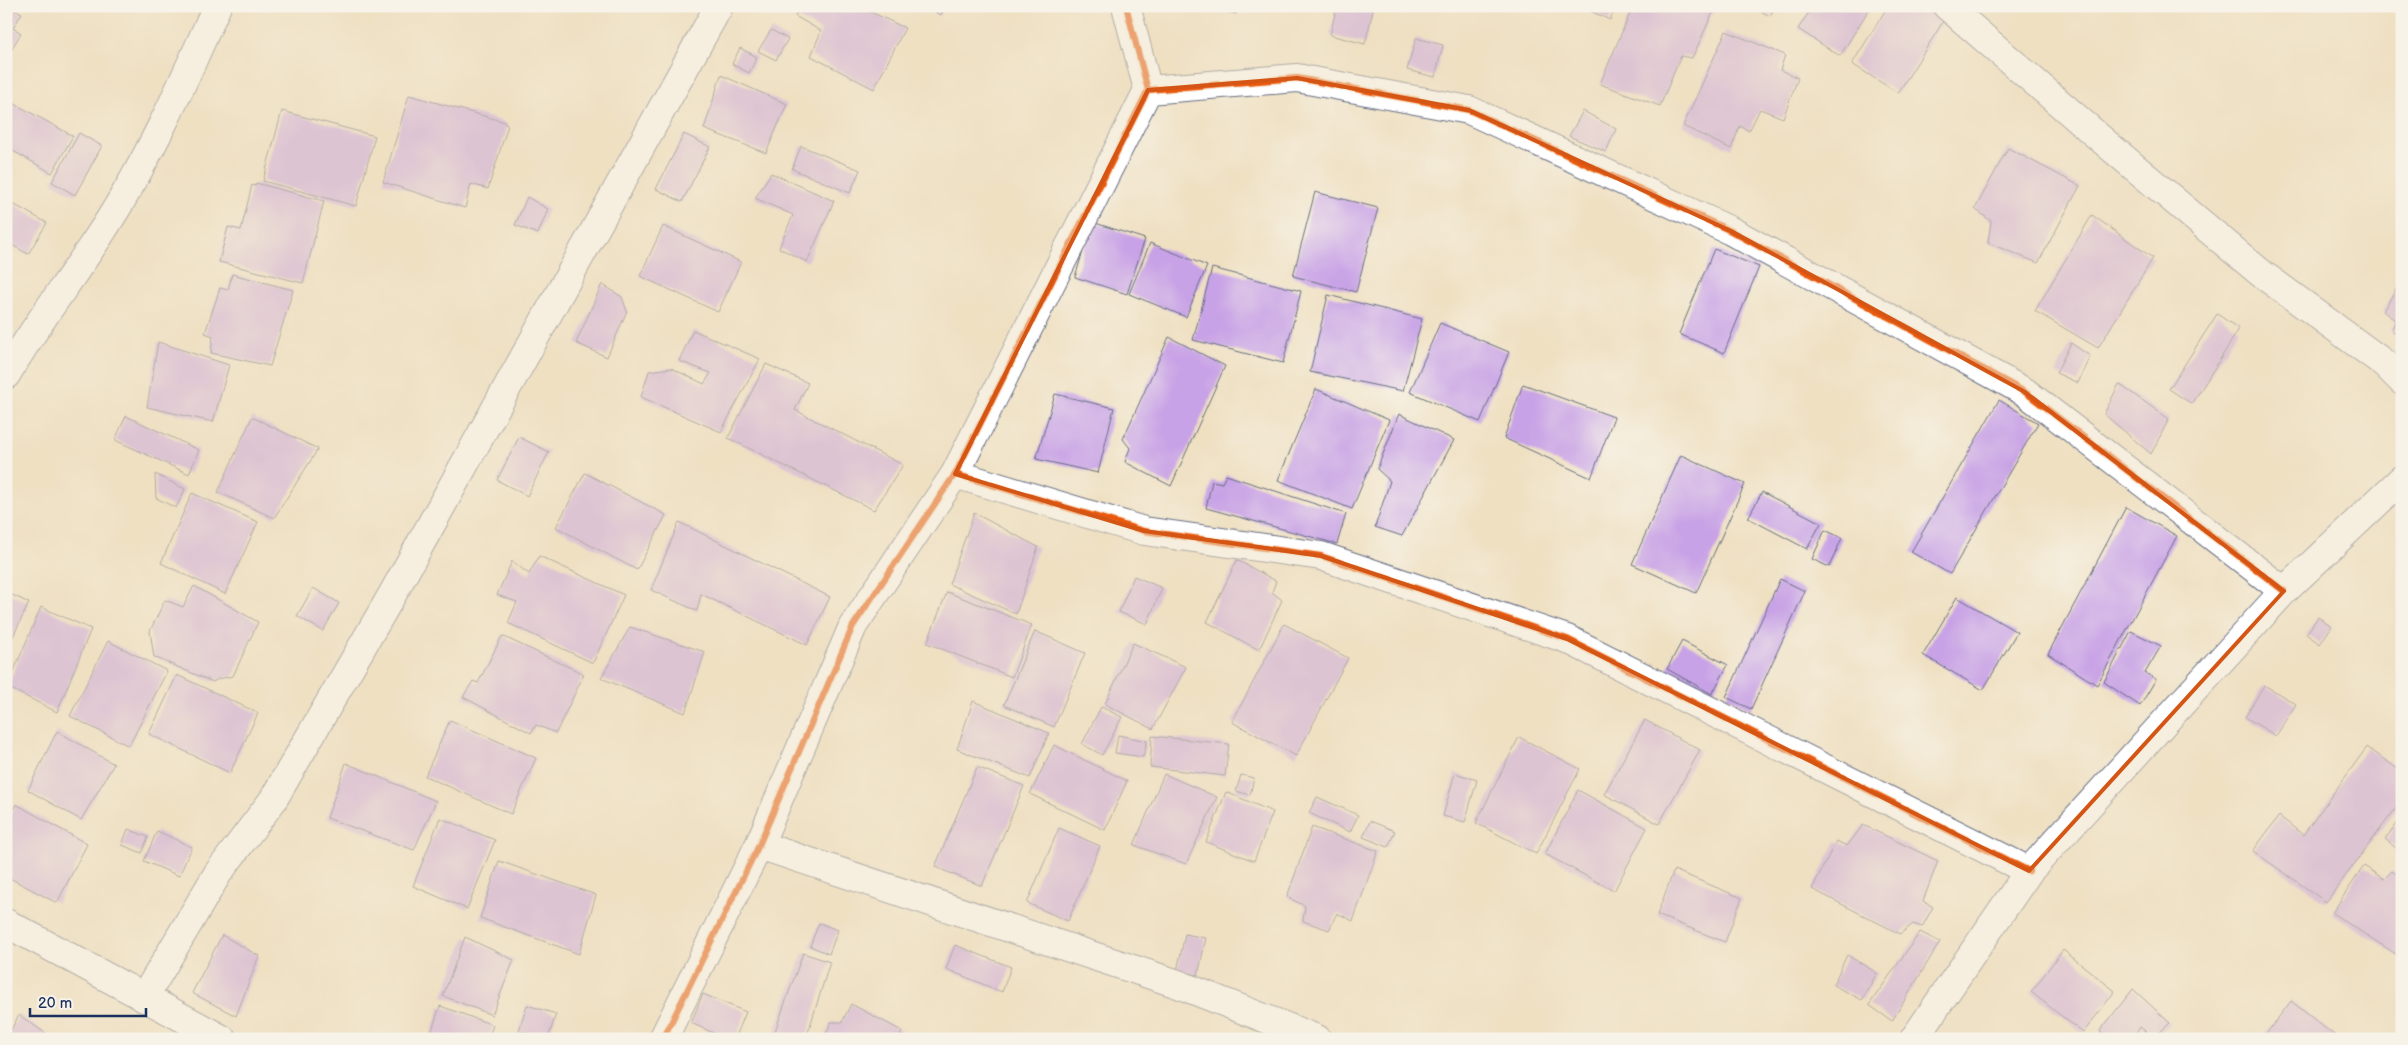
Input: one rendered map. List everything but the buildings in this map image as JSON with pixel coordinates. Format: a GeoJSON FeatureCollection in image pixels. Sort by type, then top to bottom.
{"type":"FeatureCollection","features":[{"type":"Feature","properties":{"kind":"street"},"geometry":{"type":"LineString","coordinates":[[6,376],[29,336],[99,236],[131,183],[166,120],[217,6]]}},
{"type":"Feature","properties":{"kind":"street"},"geometry":{"type":"LineString","coordinates":[[144,998],[218,873],[274,800],[392,595],[719,6]]}},
{"type":"Feature","properties":{"kind":"street"},"geometry":{"type":"LineString","coordinates":[[663,1039],[759,845],[853,626],[955,474],[1148,90],[1126,6]]}},
{"type":"Feature","properties":{"kind":"street"},"geometry":{"type":"LineString","coordinates":[[1947,6],[2108,145],[2262,274],[2385,364],[2402,382]]}},
{"type":"Feature","properties":{"kind":"street"},"geometry":{"type":"LineString","coordinates":[[1148,90],[1297,78],[1470,110],[1731,231],[2025,392],[2284,591]]}},
{"type":"Feature","properties":{"kind":"street"},"geometry":{"type":"LineString","coordinates":[[955,474],[1144,531],[1321,556],[1567,639],[2029,871]]}},
{"type":"Feature","properties":{"kind":"street"},"geometry":{"type":"LineString","coordinates":[[1914,1039],[2029,871],[2284,591],[2402,479]]}},
{"type":"Feature","properties":{"kind":"street"},"geometry":{"type":"LineString","coordinates":[[759,845],[1169,981],[1317,1039]]}},
{"type":"Feature","properties":{"kind":"street"},"geometry":{"type":"LineString","coordinates":[[6,923],[222,1039]]}},
{"type":"Feature","properties":{"kind":"highlighted area"},"geometry":{"type":"Polygon","coordinates":[[[1297,78],[1469,110],[1731,231],[2025,392],[2284,591],[2029,871],[1567,639],[1321,556],[1144,531],[955,474],[1148,90],[1297,78]]]}},
{"type":"Feature","properties":{"kind":"cycle path"},"geometry":{"type":"LineString","coordinates":[[663,1039],[759,845],[853,626],[955,474],[1148,90],[1126,6]]}},
{"type":"Feature","properties":{"kind":"cycle path"},"geometry":{"type":"LineString","coordinates":[[1148,90],[1297,78],[1469,110],[1731,231],[2025,392],[2284,591]]}},
{"type":"Feature","properties":{"kind":"cycle path"},"geometry":{"type":"LineString","coordinates":[[955,474],[1144,531],[1321,556],[1567,639],[2029,871]]}}]}
